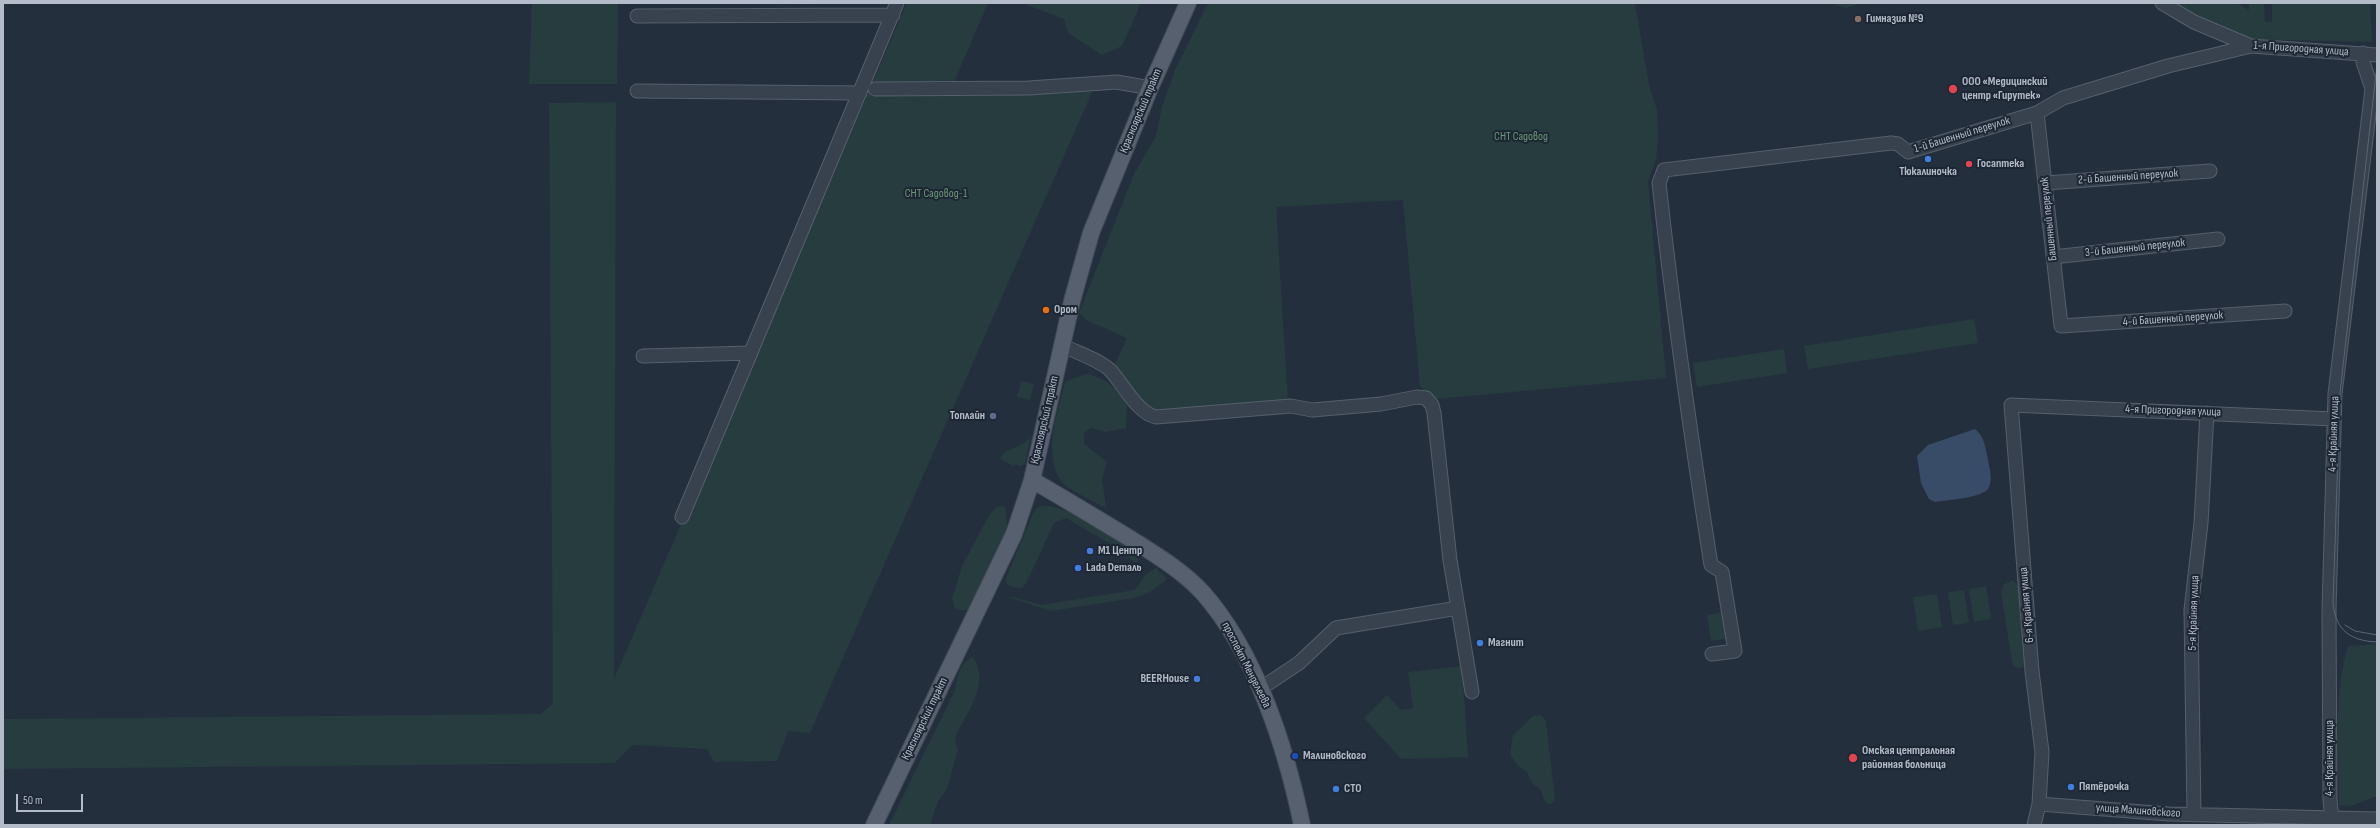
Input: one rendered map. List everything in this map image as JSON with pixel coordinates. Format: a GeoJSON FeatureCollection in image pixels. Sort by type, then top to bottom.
{"type":"FeatureCollection","features":[{"type":"Feature","properties":{"kind":"main road","name":"Красноярский тракт"},"geometry":{"type":"LineString","coordinates":[[874,825],[1014,534],[1032,480],[1062,346],[1091,233],[1150,88],[1188,3]]}},
{"type":"Feature","properties":{"kind":"main road","name":"проспект Менделеева"},"geometry":{"type":"LineString","coordinates":[[1032,480],[1152,552],[1178,570],[1203,593],[1223,620],[1260,689],[1274,723],[1286,759],[1302,825]]}},
{"type":"Feature","properties":{"kind":"street","name":"1-я Пригородная улица"},"geometry":{"type":"LineString","coordinates":[[2162,3],[2194,22],[2251,46],[2377,55]]}},
{"type":"Feature","properties":{"kind":"street"},"geometry":{"type":"LineString","coordinates":[[637,16],[895,9],[682,517]]}},
{"type":"Feature","properties":{"kind":"street","name":"1-й Башенный переулок"},"geometry":{"type":"LineString","coordinates":[[1712,654],[1735,651],[1722,572],[1711,565],[1682,380],[1675,307],[1659,183],[1664,170],[1890,143],[1898,144],[1908,152],[2037,113],[2064,98],[2168,66],[2251,46]]}},
{"type":"Feature","properties":{"kind":"street","name":"4-я Крайняя улица"},"geometry":{"type":"LineString","coordinates":[[2332,819],[2329,610],[2335,394],[2372,89],[2363,62],[2363,53]]}},
{"type":"Feature","properties":{"kind":"street"},"geometry":{"type":"LineString","coordinates":[[875,89],[1029,88],[1118,82],[1150,88]]}},
{"type":"Feature","properties":{"kind":"street"},"geometry":{"type":"LineString","coordinates":[[637,91],[860,93]]}},
{"type":"Feature","properties":{"kind":"street","name":"Башенный переулок"},"geometry":{"type":"LineString","coordinates":[[2037,113],[2061,326]]}},
{"type":"Feature","properties":{"kind":"street","name":"2-й Башенный переулок"},"geometry":{"type":"LineString","coordinates":[[2046,183],[2210,171]]}},
{"type":"Feature","properties":{"kind":"street","name":"3-й Башенный переулок"},"geometry":{"type":"LineString","coordinates":[[2053,256],[2218,239]]}},
{"type":"Feature","properties":{"kind":"street","name":"4-й Башенный переулок"},"geometry":{"type":"LineString","coordinates":[[2061,326],[2285,311]]}},
{"type":"Feature","properties":{"kind":"street"},"geometry":{"type":"LineString","coordinates":[[1062,346],[1110,369],[1127,393],[1150,416],[1156,417],[1291,406],[1312,410],[1381,404],[1417,397],[1426,398],[1432,405],[1434,413],[1450,560],[1472,692]]}},
{"type":"Feature","properties":{"kind":"street"},"geometry":{"type":"LineString","coordinates":[[643,356],[751,353]]}},
{"type":"Feature","properties":{"kind":"street","name":"4-я Пригородная улица"},"geometry":{"type":"LineString","coordinates":[[2011,405],[2207,412],[2334,419]]}},
{"type":"Feature","properties":{"kind":"street","name":"6-я Крайняя улица"},"geometry":{"type":"LineString","coordinates":[[2011,405],[2032,671],[2042,752],[2040,804]]}},
{"type":"Feature","properties":{"kind":"street","name":"5-я Крайняя улица"},"geometry":{"type":"LineString","coordinates":[[2194,815],[2191,610],[2200,523],[2207,412]]}},
{"type":"Feature","properties":{"kind":"street"},"geometry":{"type":"LineString","coordinates":[[1260,689],[1299,663],[1336,628],[1458,608]]}},
{"type":"Feature","properties":{"kind":"street"},"geometry":{"type":"LineString","coordinates":[[2034,825],[2040,804]]}},
{"type":"Feature","properties":{"kind":"street","name":"улица Малиновского"},"geometry":{"type":"LineString","coordinates":[[2040,804],[2194,815],[2377,819]]}},
{"type":"Feature","properties":{"kind":"green space"},"geometry":{"type":"Polygon","coordinates":[[[532,3],[618,3],[617,84],[529,84],[532,3]]]}},
{"type":"Feature","properties":{"kind":"green space","name":"СНТ Садовод-1"},"geometry":{"type":"Polygon","coordinates":[[[907,3],[988,3],[951,89],[1093,90],[810,733],[788,731],[777,761],[714,762],[707,749],[632,745],[615,763],[3,769],[3,719],[541,714],[553,703],[549,103],[616,102],[614,679],[907,3]]]}},
{"type":"Feature","properties":{"kind":"green space"},"geometry":{"type":"Polygon","coordinates":[[[1022,3],[1141,3],[1122,46],[1102,55],[1068,33],[1064,19],[1022,3]]]}},
{"type":"Feature","properties":{"kind":"green space","name":"СНТ Садовод"},"geometry":{"type":"Polygon","coordinates":[[[1208,3],[1635,3],[1649,85],[1657,110],[1658,136],[1656,160],[1648,181],[1666,378],[1436,399],[1428,395],[1420,386],[1403,200],[1276,207],[1288,403],[1154,413],[1136,398],[1114,366],[1127,338],[1086,320],[1079,313],[1134,174],[1156,136],[1162,107],[1175,70],[1208,3]]]}},
{"type":"Feature","properties":{"kind":"green space"},"geometry":{"type":"Polygon","coordinates":[[[1832,3],[1862,3],[1846,8],[1832,3]]]}},
{"type":"Feature","properties":{"kind":"green space"},"geometry":{"type":"Polygon","coordinates":[[[2177,3],[2236,3],[2249,10],[2249,3],[2264,3],[2265,22],[2272,22],[2272,3],[2370,3],[2372,42],[2240,39],[2187,13],[2177,3]]]}},
{"type":"Feature","properties":{"kind":"green space"},"geometry":{"type":"Polygon","coordinates":[[[1974,319],[1978,343],[1808,369],[1804,346],[1974,319]]]}},
{"type":"Feature","properties":{"kind":"green space"},"geometry":{"type":"Polygon","coordinates":[[[1784,349],[1787,373],[1697,387],[1693,363],[1784,349]]]}},
{"type":"Feature","properties":{"kind":"green space"},"geometry":{"type":"Polygon","coordinates":[[[1085,374],[1099,378],[1110,384],[1127,405],[1126,428],[1105,432],[1091,428],[1084,433],[1084,444],[1107,462],[1102,479],[1106,508],[1075,492],[1064,484],[1055,470],[1053,458],[1053,432],[1065,382],[1085,374]]]}},
{"type":"Feature","properties":{"kind":"green space"},"geometry":{"type":"Polygon","coordinates":[[[1021,381],[1034,384],[1030,400],[1017,397],[1021,381]]]}},
{"type":"Feature","properties":{"kind":"green space"},"geometry":{"type":"Polygon","coordinates":[[[1031,435],[1025,464],[1020,466],[1015,464],[1014,466],[1000,459],[1010,449],[1027,441],[1031,435]]]}},
{"type":"Feature","properties":{"kind":"green space"},"geometry":{"type":"Polygon","coordinates":[[[1043,506],[1054,507],[1066,511],[1092,524],[1138,555],[1138,562],[1134,562],[1114,546],[1066,518],[1054,523],[1026,584],[1021,588],[1009,586],[1006,583],[1006,578],[1033,514],[1037,508],[1043,506]]]}},
{"type":"Feature","properties":{"kind":"green space"},"geometry":{"type":"Polygon","coordinates":[[[996,507],[1005,507],[1007,518],[1007,528],[1003,545],[982,583],[970,610],[959,610],[955,608],[952,599],[962,566],[988,517],[996,507]]]}},
{"type":"Feature","properties":{"kind":"green space"},"geometry":{"type":"Polygon","coordinates":[[[1156,568],[1167,579],[1150,592],[1134,598],[1051,611],[1008,597],[1014,597],[1041,605],[1135,590],[1146,574],[1156,568]]]}},
{"type":"Feature","properties":{"kind":"green space"},"geometry":{"type":"Polygon","coordinates":[[[2012,580],[2020,586],[2026,664],[2021,668],[2015,667],[2012,662],[2001,592],[2003,585],[2012,580]]]}},
{"type":"Feature","properties":{"kind":"green space"},"geometry":{"type":"Polygon","coordinates":[[[1986,586],[1991,619],[1974,622],[1969,589],[1986,586]]]}},
{"type":"Feature","properties":{"kind":"green space"},"geometry":{"type":"Polygon","coordinates":[[[1964,590],[1969,623],[1953,625],[1948,592],[1964,590]]]}},
{"type":"Feature","properties":{"kind":"green space"},"geometry":{"type":"Polygon","coordinates":[[[1937,594],[1942,627],[1918,631],[1913,597],[1937,594]]]}},
{"type":"Feature","properties":{"kind":"green space"},"geometry":{"type":"Polygon","coordinates":[[[1724,612],[1728,638],[1711,641],[1707,615],[1724,612]]]}},
{"type":"Feature","properties":{"kind":"green space"},"geometry":{"type":"Polygon","coordinates":[[[2377,644],[2377,796],[2351,806],[2339,805],[2338,724],[2340,684],[2343,665],[2348,646],[2377,644]]]}},
{"type":"Feature","properties":{"kind":"green space"},"geometry":{"type":"Polygon","coordinates":[[[973,657],[978,666],[979,686],[972,705],[957,733],[955,741],[958,750],[947,789],[937,803],[930,825],[889,825],[955,690],[958,675],[962,667],[973,657]]]}},
{"type":"Feature","properties":{"kind":"green space"},"geometry":{"type":"Polygon","coordinates":[[[1462,666],[1468,757],[1401,759],[1364,718],[1387,695],[1401,710],[1413,708],[1408,672],[1462,666]]]}},
{"type":"Feature","properties":{"kind":"green space"},"geometry":{"type":"Polygon","coordinates":[[[1541,715],[1546,721],[1555,800],[1551,804],[1546,803],[1540,789],[1533,784],[1527,772],[1518,766],[1510,754],[1513,735],[1533,716],[1541,715]]]}},
{"type":"Feature","properties":{"kind":"water"},"geometry":{"type":"Polygon","coordinates":[[[1975,429],[1983,439],[1988,459],[1991,480],[1989,487],[1981,494],[1965,498],[1935,502],[1929,499],[1921,483],[1917,456],[1928,445],[1975,429]]]}},
{"type":"Feature","properties":{"kind":"tram line"},"geometry":{"type":"LineString","coordinates":[[2377,65],[2340,393],[2333,604],[2337,621],[2346,632],[2359,639],[2377,642]]}},
{"type":"Feature","properties":{"kind":"tram line"},"geometry":{"type":"LineString","coordinates":[[2345,625],[2355,631],[2377,635]]}},
{"type":"Feature","properties":{"kind":"place","name":"Гимназия №9"},"geometry":{"type":"Point","coordinates":[1858,19]}},
{"type":"Feature","properties":{"kind":"place","name":"ООО «Медицинский центр «Гирутек»"},"geometry":{"type":"Point","coordinates":[1953,89]}},
{"type":"Feature","properties":{"kind":"place","name":"Тюкалиночка"},"geometry":{"type":"Point","coordinates":[1928,159]}},
{"type":"Feature","properties":{"kind":"place","name":"Госаптека"},"geometry":{"type":"Point","coordinates":[1969,164]}},
{"type":"Feature","properties":{"kind":"place","name":"Ором"},"geometry":{"type":"Point","coordinates":[1046,310]}},
{"type":"Feature","properties":{"kind":"place","name":"Топлайн"},"geometry":{"type":"Point","coordinates":[993,416]}},
{"type":"Feature","properties":{"kind":"place","name":"М1 Центр"},"geometry":{"type":"Point","coordinates":[1090,551]}},
{"type":"Feature","properties":{"kind":"place","name":"Lada Dеталь"},"geometry":{"type":"Point","coordinates":[1078,568]}},
{"type":"Feature","properties":{"kind":"place","name":"Магнит"},"geometry":{"type":"Point","coordinates":[1480,643]}},
{"type":"Feature","properties":{"kind":"place","name":"BEERHouse"},"geometry":{"type":"Point","coordinates":[1197,679]}},
{"type":"Feature","properties":{"kind":"place","name":"Малиновского"},"geometry":{"type":"Point","coordinates":[1295,756]}},
{"type":"Feature","properties":{"kind":"place","name":"Омская центральная районная больница"},"geometry":{"type":"Point","coordinates":[1853,758]}},
{"type":"Feature","properties":{"kind":"place","name":"Пятёрочка"},"geometry":{"type":"Point","coordinates":[2071,787]}},
{"type":"Feature","properties":{"kind":"place","name":"СТО"},"geometry":{"type":"Point","coordinates":[1336,789]}}]}
